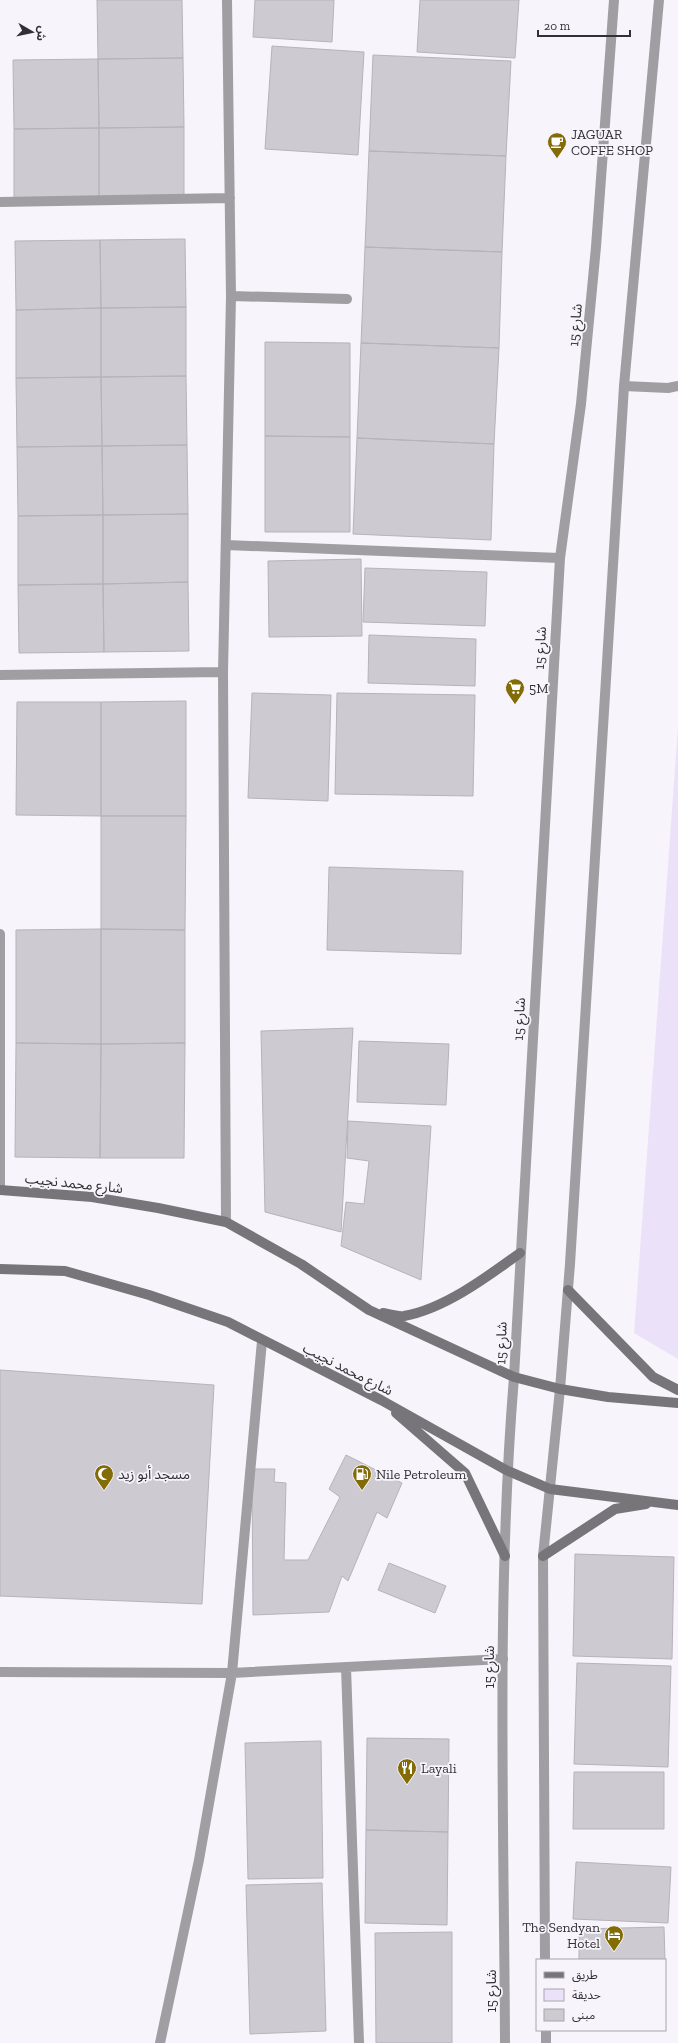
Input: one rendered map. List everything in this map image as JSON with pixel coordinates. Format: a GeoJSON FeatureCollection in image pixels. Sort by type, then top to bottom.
{"type":"FeatureCollection","features":[{"type":"Feature","properties":{"kind":"main road","name":"شارع محمد نجيب"},"geometry":{"type":"LineString","coordinates":[[0,1190],[92,1197],[158,1208],[226,1222],[301,1264],[368,1310],[514,1377],[608,1397],[678,1403]]}},
{"type":"Feature","properties":{"kind":"main road"},"geometry":{"type":"LineString","coordinates":[[368,1310],[402,1316],[426,1310],[481,1281],[520,1253]]}},
{"type":"Feature","properties":{"kind":"main road","name":"شارع محمد نجيب"},"geometry":{"type":"LineString","coordinates":[[0,1269],[65,1271],[149,1295],[228,1322],[262,1341],[381,1400],[506,1470],[550,1489],[678,1505]]}},
{"type":"Feature","properties":{"kind":"main road"},"geometry":{"type":"LineString","coordinates":[[568,1290],[653,1377],[678,1390]]}},
{"type":"Feature","properties":{"kind":"main road"},"geometry":{"type":"LineString","coordinates":[[381,1400],[465,1473],[505,1556]]}},
{"type":"Feature","properties":{"kind":"main road"},"geometry":{"type":"LineString","coordinates":[[543,1556],[615,1509],[661,1502]]}},
{"type":"Feature","properties":{"kind":"street"},"geometry":{"type":"LineString","coordinates":[[226,1222],[223,672],[231,296],[227,0]]}},
{"type":"Feature","properties":{"kind":"street","name":"شارع 15"},"geometry":{"type":"LineString","coordinates":[[505,2043],[503,1659],[506,1470],[514,1377],[560,558],[581,404],[596,247],[614,0]]}},
{"type":"Feature","properties":{"kind":"street"},"geometry":{"type":"LineString","coordinates":[[545,1959],[543,1556],[560,1388],[568,1290],[624,386],[659,0]]}},
{"type":"Feature","properties":{"kind":"street"},"geometry":{"type":"LineString","coordinates":[[0,202],[230,198]]}},
{"type":"Feature","properties":{"kind":"street"},"geometry":{"type":"LineString","coordinates":[[231,296],[347,299]]}},
{"type":"Feature","properties":{"kind":"street"},"geometry":{"type":"LineString","coordinates":[[624,386],[668,388],[678,386]]}},
{"type":"Feature","properties":{"kind":"street"},"geometry":{"type":"LineString","coordinates":[[226,545],[560,558]]}},
{"type":"Feature","properties":{"kind":"street"},"geometry":{"type":"LineString","coordinates":[[0,675],[223,672]]}},
{"type":"Feature","properties":{"kind":"street"},"geometry":{"type":"LineString","coordinates":[[0,934],[0,1190]]}},
{"type":"Feature","properties":{"kind":"street"},"geometry":{"type":"LineString","coordinates":[[160,2043],[199,1860],[232,1673],[262,1341]]}},
{"type":"Feature","properties":{"kind":"street"},"geometry":{"type":"LineString","coordinates":[[0,1672],[232,1673],[503,1659]]}},
{"type":"Feature","properties":{"kind":"street"},"geometry":{"type":"LineString","coordinates":[[346,1667],[359,2043]]}},
{"type":"Feature","properties":{"kind":"street"},"geometry":{"type":"LineString","coordinates":[[546,2031],[546,2043]]}},
{"type":"Feature","properties":{"kind":"green space"},"geometry":{"type":"Polygon","coordinates":[[[678,727],[678,1359],[634,1333],[678,727]]]}},
{"type":"Feature","properties":{"kind":"building"},"geometry":{"type":"Polygon","coordinates":[[[97,0],[182,0],[183,58],[98,59],[97,0]]]}},
{"type":"Feature","properties":{"kind":"building"},"geometry":{"type":"Polygon","coordinates":[[[255,0],[334,0],[332,42],[253,37],[255,0]]]}},
{"type":"Feature","properties":{"kind":"building"},"geometry":{"type":"Polygon","coordinates":[[[420,0],[519,0],[515,58],[417,52],[420,0]]]}},
{"type":"Feature","properties":{"kind":"building"},"geometry":{"type":"Polygon","coordinates":[[[272,46],[364,52],[358,155],[265,149],[272,46]]]}},
{"type":"Feature","properties":{"kind":"building"},"geometry":{"type":"Polygon","coordinates":[[[373,55],[511,61],[506,156],[369,151],[373,55]]]}},
{"type":"Feature","properties":{"kind":"building"},"geometry":{"type":"Polygon","coordinates":[[[183,58],[184,127],[99,128],[98,59],[183,58]]]}},
{"type":"Feature","properties":{"kind":"building"},"geometry":{"type":"Polygon","coordinates":[[[98,59],[99,128],[14,129],[13,60],[98,59]]]}},
{"type":"Feature","properties":{"kind":"building"},"geometry":{"type":"Polygon","coordinates":[[[184,127],[184,195],[99,197],[99,128],[184,127]]]}},
{"type":"Feature","properties":{"kind":"building"},"geometry":{"type":"Polygon","coordinates":[[[99,128],[99,197],[14,198],[14,129],[99,128]]]}},
{"type":"Feature","properties":{"kind":"building"},"geometry":{"type":"Polygon","coordinates":[[[369,151],[506,156],[502,252],[365,247],[369,151]]]}},
{"type":"Feature","properties":{"kind":"building"},"geometry":{"type":"Polygon","coordinates":[[[185,239],[186,307],[101,308],[100,240],[185,239]]]}},
{"type":"Feature","properties":{"kind":"building"},"geometry":{"type":"Polygon","coordinates":[[[100,240],[101,308],[16,310],[15,241],[100,240]]]}},
{"type":"Feature","properties":{"kind":"building"},"geometry":{"type":"Polygon","coordinates":[[[365,247],[502,252],[499,348],[361,343],[365,247]]]}},
{"type":"Feature","properties":{"kind":"building"},"geometry":{"type":"Polygon","coordinates":[[[186,307],[186,376],[101,377],[101,308],[186,307]]]}},
{"type":"Feature","properties":{"kind":"building"},"geometry":{"type":"Polygon","coordinates":[[[101,308],[101,377],[16,378],[16,310],[101,308]]]}},
{"type":"Feature","properties":{"kind":"building"},"geometry":{"type":"Polygon","coordinates":[[[265,342],[350,343],[350,437],[265,436],[265,342]]]}},
{"type":"Feature","properties":{"kind":"building"},"geometry":{"type":"Polygon","coordinates":[[[361,343],[499,348],[494,444],[357,438],[361,343]]]}},
{"type":"Feature","properties":{"kind":"building"},"geometry":{"type":"Polygon","coordinates":[[[186,376],[187,445],[102,446],[101,377],[186,376]]]}},
{"type":"Feature","properties":{"kind":"building"},"geometry":{"type":"Polygon","coordinates":[[[101,377],[102,446],[17,447],[16,378],[101,377]]]}},
{"type":"Feature","properties":{"kind":"building"},"geometry":{"type":"Polygon","coordinates":[[[265,436],[350,437],[350,532],[265,532],[265,436]]]}},
{"type":"Feature","properties":{"kind":"building"},"geometry":{"type":"Polygon","coordinates":[[[357,438],[494,444],[491,540],[353,534],[357,438]]]}},
{"type":"Feature","properties":{"kind":"building"},"geometry":{"type":"Polygon","coordinates":[[[187,445],[188,514],[103,515],[102,446],[187,445]]]}},
{"type":"Feature","properties":{"kind":"building"},"geometry":{"type":"Polygon","coordinates":[[[102,446],[103,515],[18,516],[17,447],[102,446]]]}},
{"type":"Feature","properties":{"kind":"building"},"geometry":{"type":"Polygon","coordinates":[[[188,514],[188,582],[103,584],[103,515],[188,514]]]}},
{"type":"Feature","properties":{"kind":"building"},"geometry":{"type":"Polygon","coordinates":[[[103,515],[103,584],[18,585],[18,516],[103,515]]]}},
{"type":"Feature","properties":{"kind":"building"},"geometry":{"type":"Polygon","coordinates":[[[361,559],[362,636],[269,637],[268,561],[361,559]]]}},
{"type":"Feature","properties":{"kind":"building"},"geometry":{"type":"Polygon","coordinates":[[[365,568],[487,572],[485,626],[363,622],[365,568]]]}},
{"type":"Feature","properties":{"kind":"building"},"geometry":{"type":"Polygon","coordinates":[[[188,582],[189,651],[104,652],[103,584],[188,582]]]}},
{"type":"Feature","properties":{"kind":"building"},"geometry":{"type":"Polygon","coordinates":[[[103,584],[104,652],[19,653],[18,585],[103,584]]]}},
{"type":"Feature","properties":{"kind":"building"},"geometry":{"type":"Polygon","coordinates":[[[369,635],[476,639],[475,686],[368,683],[369,635]]]}},
{"type":"Feature","properties":{"kind":"building"},"geometry":{"type":"Polygon","coordinates":[[[252,693],[331,695],[328,801],[248,798],[252,693]]]}},
{"type":"Feature","properties":{"kind":"building"},"geometry":{"type":"Polygon","coordinates":[[[337,693],[475,695],[473,796],[335,794],[337,693]]]}},
{"type":"Feature","properties":{"kind":"building"},"geometry":{"type":"Polygon","coordinates":[[[186,701],[186,816],[101,816],[101,702],[186,701]]]}},
{"type":"Feature","properties":{"kind":"building"},"geometry":{"type":"Polygon","coordinates":[[[17,702],[101,702],[101,816],[16,815],[17,702]]]}},
{"type":"Feature","properties":{"kind":"building"},"geometry":{"type":"Polygon","coordinates":[[[101,816],[186,816],[185,930],[101,929],[101,816]]]}},
{"type":"Feature","properties":{"kind":"building"},"geometry":{"type":"Polygon","coordinates":[[[329,867],[463,871],[461,954],[327,950],[329,867]]]}},
{"type":"Feature","properties":{"kind":"building"},"geometry":{"type":"Polygon","coordinates":[[[101,929],[185,930],[185,1043],[101,1044],[101,929]]]}},
{"type":"Feature","properties":{"kind":"building"},"geometry":{"type":"Polygon","coordinates":[[[101,929],[101,1044],[16,1043],[16,930],[101,929]]]}},
{"type":"Feature","properties":{"kind":"building"},"geometry":{"type":"Polygon","coordinates":[[[353,1028],[341,1232],[265,1212],[261,1031],[353,1028]]]}},
{"type":"Feature","properties":{"kind":"building"},"geometry":{"type":"Polygon","coordinates":[[[359,1041],[449,1044],[446,1105],[357,1102],[359,1041]]]}},
{"type":"Feature","properties":{"kind":"building"},"geometry":{"type":"Polygon","coordinates":[[[16,1043],[101,1044],[100,1158],[15,1157],[16,1043]]]}},
{"type":"Feature","properties":{"kind":"building"},"geometry":{"type":"Polygon","coordinates":[[[185,1043],[184,1158],[100,1158],[101,1044],[185,1043]]]}},
{"type":"Feature","properties":{"kind":"building"},"geometry":{"type":"Polygon","coordinates":[[[348,1121],[431,1126],[421,1280],[341,1246],[346,1202],[364,1204],[369,1161],[347,1158],[348,1121]]]}},
{"type":"Feature","properties":{"kind":"building","name":"مسجد أبو زيد"},"geometry":{"type":"Polygon","coordinates":[[[0,1370],[214,1385],[202,1604],[0,1596],[0,1370]]]}},
{"type":"Feature","properties":{"kind":"building"},"geometry":{"type":"Polygon","coordinates":[[[346,1455],[402,1483],[387,1518],[377,1512],[348,1581],[342,1576],[329,1612],[253,1615],[252,1469],[275,1469],[274,1482],[286,1483],[284,1560],[308,1560],[340,1497],[329,1489],[346,1455]]]}},
{"type":"Feature","properties":{"kind":"building"},"geometry":{"type":"Polygon","coordinates":[[[575,1554],[674,1557],[672,1659],[573,1656],[575,1554]]]}},
{"type":"Feature","properties":{"kind":"building"},"geometry":{"type":"Polygon","coordinates":[[[389,1563],[446,1586],[435,1613],[378,1590],[389,1563]]]}},
{"type":"Feature","properties":{"kind":"building"},"geometry":{"type":"Polygon","coordinates":[[[577,1663],[671,1666],[668,1767],[574,1764],[577,1663]]]}},
{"type":"Feature","properties":{"kind":"building","name":"Layali"},"geometry":{"type":"Polygon","coordinates":[[[367,1738],[449,1739],[448,1832],[366,1830],[367,1738]]]}},
{"type":"Feature","properties":{"kind":"building"},"geometry":{"type":"Polygon","coordinates":[[[321,1741],[323,1878],[248,1879],[245,1743],[321,1741]]]}},
{"type":"Feature","properties":{"kind":"building"},"geometry":{"type":"Polygon","coordinates":[[[574,1772],[664,1772],[664,1829],[573,1829],[574,1772]]]}},
{"type":"Feature","properties":{"kind":"building"},"geometry":{"type":"Polygon","coordinates":[[[366,1830],[448,1832],[447,1925],[365,1923],[366,1830]]]}},
{"type":"Feature","properties":{"kind":"building"},"geometry":{"type":"Polygon","coordinates":[[[576,1862],[671,1867],[668,1923],[573,1919],[576,1862]]]}},
{"type":"Feature","properties":{"kind":"building"},"geometry":{"type":"Polygon","coordinates":[[[322,1883],[326,2031],[250,2034],[246,1885],[322,1883]]]}},
{"type":"Feature","properties":{"kind":"building"},"geometry":{"type":"Polygon","coordinates":[[[664,1927],[665,1959],[579,1959],[579,1929],[664,1927]]]}},
{"type":"Feature","properties":{"kind":"building"},"geometry":{"type":"Polygon","coordinates":[[[452,1932],[452,2043],[376,2043],[375,1933],[452,1932]]]}},
{"type":"Feature","properties":{"kind":"place","name":"JAGUAR COFFE SHOP"},"geometry":{"type":"Point","coordinates":[557,159]}},
{"type":"Feature","properties":{"kind":"place","name":"5M"},"geometry":{"type":"Point","coordinates":[515,705]}},
{"type":"Feature","properties":{"kind":"place","name":"مسجد أبو زيد"},"geometry":{"type":"Point","coordinates":[104,1491]}},
{"type":"Feature","properties":{"kind":"place","name":"Nile Petroleum"},"geometry":{"type":"Point","coordinates":[362,1491]}},
{"type":"Feature","properties":{"kind":"place","name":"Layali"},"geometry":{"type":"Point","coordinates":[407,1785]}},
{"type":"Feature","properties":{"kind":"place","name":"The Sendyan Hotel"},"geometry":{"type":"Point","coordinates":[614,1952]}}]}
